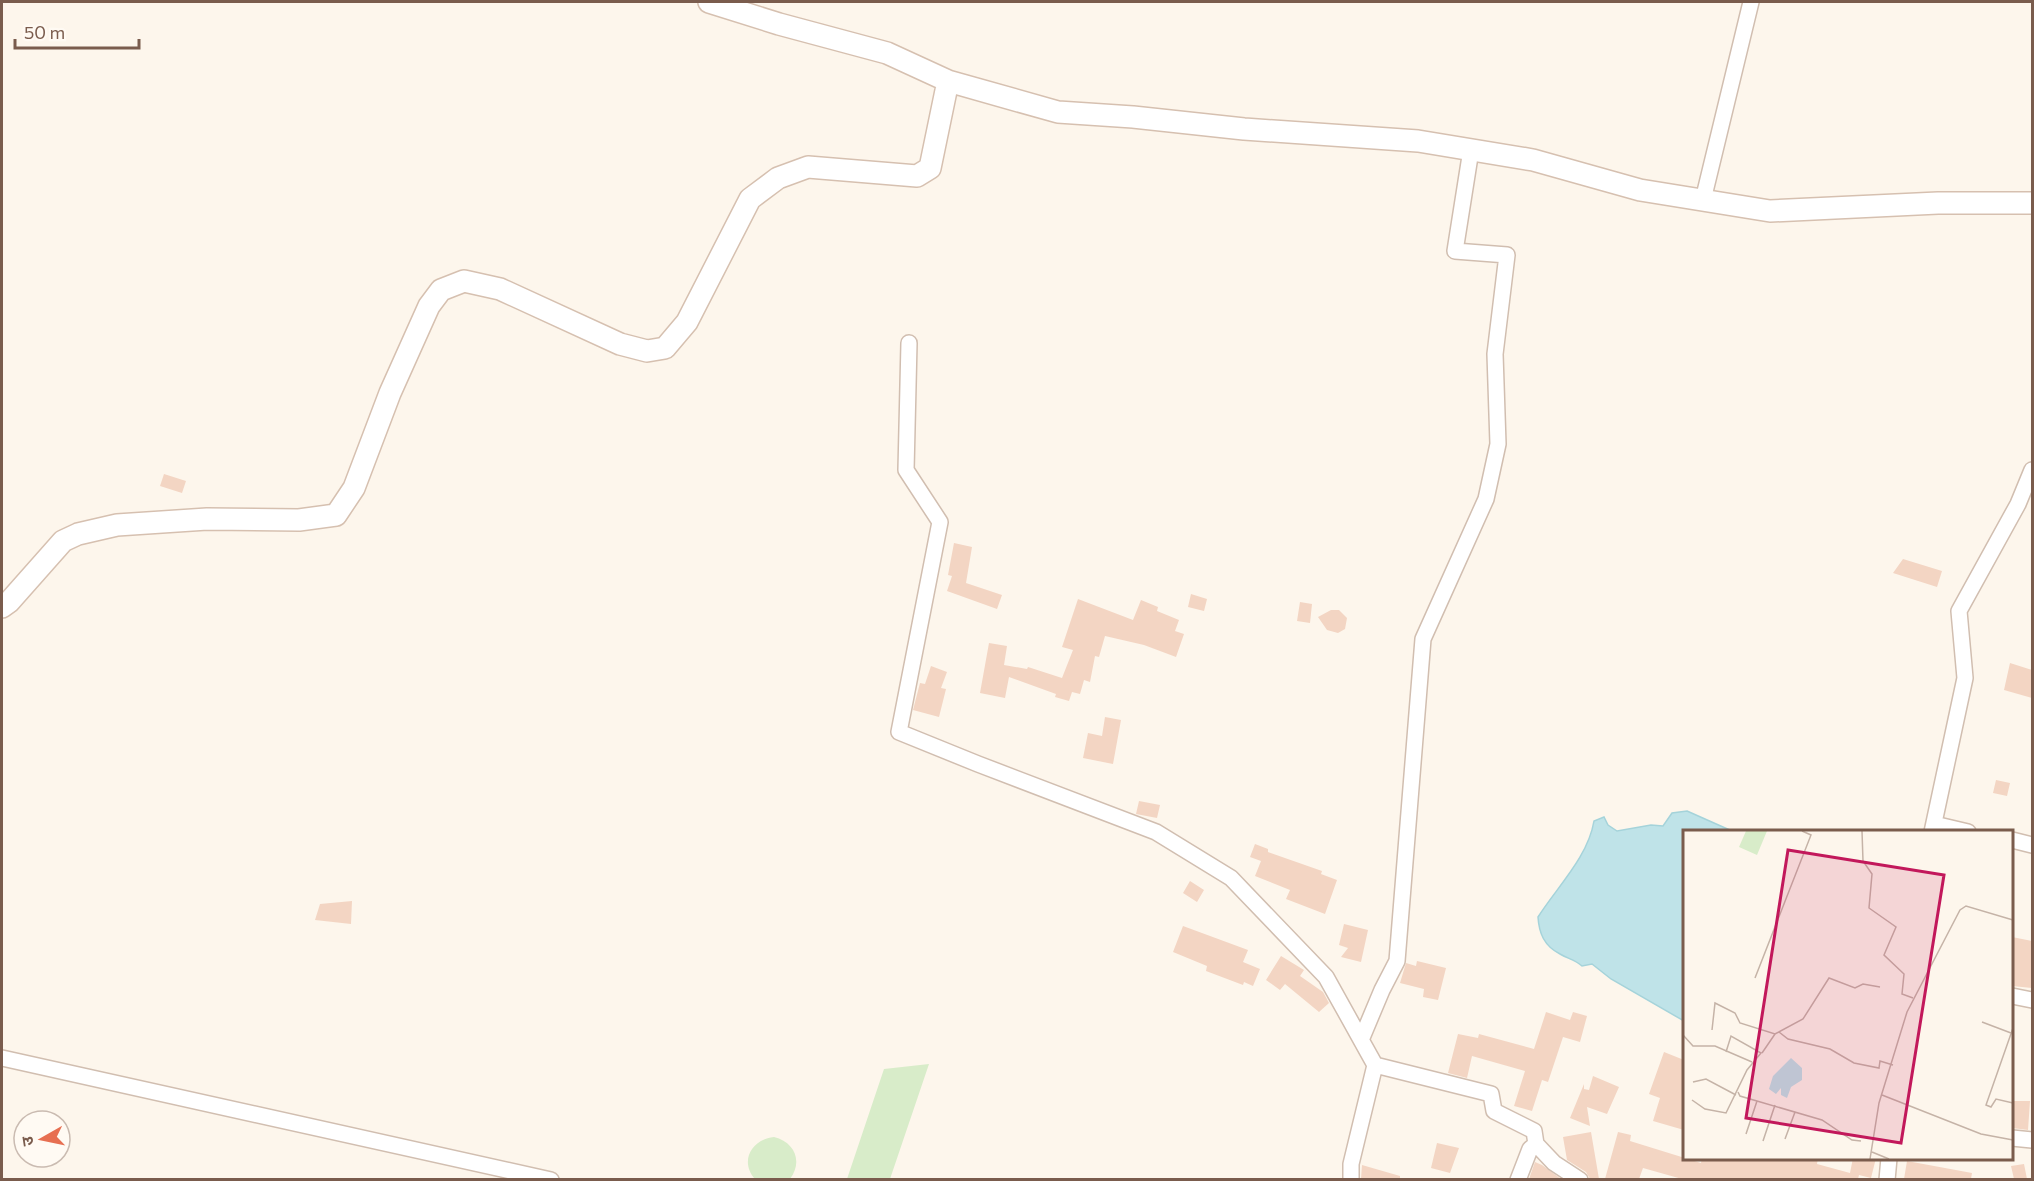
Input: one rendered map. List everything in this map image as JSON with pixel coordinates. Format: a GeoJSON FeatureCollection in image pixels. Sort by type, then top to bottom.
{"type":"FeatureCollection","features":[{"type":"Feature","properties":{"kind":"street"},"geometry":{"type":"LineString","coordinates":[[709,2],[779,24],[887,53],[948,81],[1058,112],[1133,117],[1244,129],[1418,141],[1533,160],[1640,190],[1770,211],[1938,203],[2032,203]]}},
{"type":"Feature","properties":{"kind":"street"},"geometry":{"type":"LineString","coordinates":[[1703,200],[1751,2]]}},
{"type":"Feature","properties":{"kind":"street"},"geometry":{"type":"LineString","coordinates":[[2,607],[63,541],[78,534],[117,525],[207,519],[299,520],[336,514],[354,489],[395,382],[429,306],[441,290],[464,281],[500,290],[620,344],[647,351],[665,348],[687,322],[750,199],[778,178],[808,167],[917,176],[930,168],[948,81]]}},
{"type":"Feature","properties":{"kind":"street"},"geometry":{"type":"LineString","coordinates":[[1361,1040],[1397,961],[1423,639],[1486,499],[1498,444],[1495,354],[1507,255],[1455,251],[1471,150]]}},
{"type":"Feature","properties":{"kind":"street"},"geometry":{"type":"LineString","coordinates":[[909,343],[906,470],[940,522],[899,732],[989,769],[1156,832],[1231,878],[1326,977],[1375,1065],[1351,1164],[1351,1179]]}},
{"type":"Feature","properties":{"kind":"street"},"geometry":{"type":"LineString","coordinates":[[1956,830],[1933,828],[1965,678],[1959,611],[2018,504],[2032,470]]}},
{"type":"Feature","properties":{"kind":"street"},"geometry":{"type":"LineString","coordinates":[[2013,840],[2032,845]]}},
{"type":"Feature","properties":{"kind":"street"},"geometry":{"type":"LineString","coordinates":[[2013,996],[2032,1000]]}},
{"type":"Feature","properties":{"kind":"street"},"geometry":{"type":"LineString","coordinates":[[2,1058],[551,1179]]}},
{"type":"Feature","properties":{"kind":"street"},"geometry":{"type":"LineString","coordinates":[[1375,1065],[1491,1094],[1494,1111],[1534,1131],[1536,1144],[1554,1163],[1580,1179]]}},
{"type":"Feature","properties":{"kind":"street"},"geometry":{"type":"LineString","coordinates":[[2013,1138],[2032,1140]]}},
{"type":"Feature","properties":{"kind":"street"},"geometry":{"type":"LineString","coordinates":[[1518,1179],[1530,1149],[1536,1144]]}},
{"type":"Feature","properties":{"kind":"street"},"geometry":{"type":"LineString","coordinates":[[1887,1179],[1889,1160]]}},
{"type":"Feature","properties":{"kind":"green space"},"geometry":{"type":"Polygon","coordinates":[[[929,1064],[890,1179],[847,1179],[884,1069],[929,1064]]]}},
{"type":"Feature","properties":{"kind":"green space"},"geometry":{"type":"Polygon","coordinates":[[[774,1137],[792,1148],[796,1160],[794,1173],[790,1179],[755,1179],[748,1165],[750,1152],[760,1142],[774,1137]]]}},
{"type":"Feature","properties":{"kind":"water"},"geometry":{"type":"Polygon","coordinates":[[[1687,811],[1730,830],[1683,830],[1683,1020],[1611,979],[1592,964],[1582,966],[1555,951],[1543,938],[1538,917],[1579,859],[1591,834],[1594,821],[1604,817],[1608,825],[1617,831],[1651,825],[1663,826],[1672,813],[1687,811]]]}},
{"type":"Feature","properties":{"kind":"building"},"geometry":{"type":"Polygon","coordinates":[[[164,474],[186,481],[182,493],[160,486],[164,474]]]}},
{"type":"Feature","properties":{"kind":"building"},"geometry":{"type":"Polygon","coordinates":[[[954,543],[972,547],[966,583],[1002,595],[997,609],[947,591],[952,576],[948,575],[954,543]]]}},
{"type":"Feature","properties":{"kind":"building"},"geometry":{"type":"Polygon","coordinates":[[[1903,559],[1942,571],[1937,587],[1893,573],[1903,559]]]}},
{"type":"Feature","properties":{"kind":"building"},"geometry":{"type":"Polygon","coordinates":[[[1191,594],[1207,599],[1204,611],[1188,607],[1191,594]]]}},
{"type":"Feature","properties":{"kind":"building"},"geometry":{"type":"Polygon","coordinates":[[[1078,599],[1133,620],[1141,600],[1158,607],[1157,611],[1179,620],[1175,631],[1184,634],[1176,657],[1144,645],[1105,636],[1099,657],[1095,656],[1090,682],[1084,680],[1080,694],[1072,692],[1069,701],[1009,677],[1005,698],[980,693],[989,643],[1007,646],[1004,665],[1027,669],[1028,667],[1062,678],[1073,650],[1062,647],[1078,599]]]}},
{"type":"Feature","properties":{"kind":"building"},"geometry":{"type":"Polygon","coordinates":[[[1300,602],[1312,604],[1310,623],[1297,621],[1300,602]]]}},
{"type":"Feature","properties":{"kind":"building"},"geometry":{"type":"Polygon","coordinates":[[[1331,610],[1339,610],[1347,618],[1345,629],[1338,633],[1327,630],[1318,617],[1331,610]]]}},
{"type":"Feature","properties":{"kind":"building"},"geometry":{"type":"Polygon","coordinates":[[[2010,663],[2032,670],[2032,698],[2004,690],[2010,663]]]}},
{"type":"Feature","properties":{"kind":"building"},"geometry":{"type":"Polygon","coordinates":[[[931,666],[947,672],[941,688],[946,689],[939,717],[913,710],[920,683],[925,684],[931,666]]]}},
{"type":"Feature","properties":{"kind":"building"},"geometry":{"type":"Polygon","coordinates":[[[1105,717],[1121,720],[1113,764],[1083,758],[1088,733],[1102,736],[1105,717]]]}},
{"type":"Feature","properties":{"kind":"building"},"geometry":{"type":"Polygon","coordinates":[[[1996,780],[2010,783],[2007,796],[1993,793],[1996,780]]]}},
{"type":"Feature","properties":{"kind":"building"},"geometry":{"type":"Polygon","coordinates":[[[1139,801],[1160,805],[1157,818],[1136,814],[1139,801]]]}},
{"type":"Feature","properties":{"kind":"building"},"geometry":{"type":"Polygon","coordinates":[[[1255,844],[1268,849],[1268,852],[1322,871],[1321,874],[1337,880],[1325,914],[1286,899],[1290,890],[1255,876],[1261,861],[1250,857],[1255,844]]]}},
{"type":"Feature","properties":{"kind":"building"},"geometry":{"type":"Polygon","coordinates":[[[1190,881],[1204,890],[1197,902],[1183,893],[1190,881]]]}},
{"type":"Feature","properties":{"kind":"building"},"geometry":{"type":"Polygon","coordinates":[[[352,901],[351,924],[315,920],[320,904],[352,901]]]}},
{"type":"Feature","properties":{"kind":"building"},"geometry":{"type":"Polygon","coordinates":[[[1344,924],[1368,930],[1361,962],[1341,957],[1348,948],[1339,945],[1344,924]]]}},
{"type":"Feature","properties":{"kind":"building"},"geometry":{"type":"Polygon","coordinates":[[[1183,926],[1248,950],[1243,962],[1260,969],[1253,986],[1244,982],[1243,985],[1206,971],[1207,966],[1173,952],[1183,926]]]}},
{"type":"Feature","properties":{"kind":"building"},"geometry":{"type":"Polygon","coordinates":[[[2013,937],[2032,941],[2032,988],[2013,986],[2013,937]]]}},
{"type":"Feature","properties":{"kind":"building"},"geometry":{"type":"Polygon","coordinates":[[[1281,956],[1304,970],[1300,976],[1323,992],[1329,1003],[1319,1012],[1285,984],[1280,990],[1266,980],[1281,956]]]}},
{"type":"Feature","properties":{"kind":"building"},"geometry":{"type":"Polygon","coordinates":[[[1417,961],[1446,968],[1438,1000],[1423,997],[1424,989],[1400,983],[1406,963],[1416,966],[1417,961]]]}},
{"type":"Feature","properties":{"kind":"building"},"geometry":{"type":"Polygon","coordinates":[[[1546,1012],[1570,1020],[1573,1012],[1587,1016],[1580,1042],[1563,1037],[1548,1082],[1542,1080],[1532,1111],[1514,1106],[1525,1071],[1472,1056],[1467,1078],[1448,1073],[1458,1034],[1478,1038],[1479,1034],[1534,1049],[1546,1012]]]}},
{"type":"Feature","properties":{"kind":"building"},"geometry":{"type":"Polygon","coordinates":[[[1664,1052],[1683,1060],[1683,1130],[1653,1121],[1660,1098],[1649,1094],[1664,1052]]]}},
{"type":"Feature","properties":{"kind":"building"},"geometry":{"type":"Polygon","coordinates":[[[1593,1076],[1619,1087],[1607,1114],[1587,1107],[1590,1126],[1570,1118],[1584,1084],[1584,1089],[1589,1090],[1593,1076]]]}},
{"type":"Feature","properties":{"kind":"building"},"geometry":{"type":"Polygon","coordinates":[[[2013,1101],[2030,1101],[2028,1130],[2013,1128],[2013,1101]]]}},
{"type":"Feature","properties":{"kind":"building"},"geometry":{"type":"Polygon","coordinates":[[[1591,1132],[1599,1179],[1590,1179],[1586,1172],[1567,1160],[1563,1137],[1591,1132]]]}},
{"type":"Feature","properties":{"kind":"building"},"geometry":{"type":"Polygon","coordinates":[[[1618,1132],[1631,1135],[1630,1141],[1683,1157],[1683,1160],[1701,1163],[1702,1160],[1818,1160],[1817,1164],[1850,1173],[1853,1160],[1876,1160],[1871,1178],[1859,1175],[1858,1179],[1682,1179],[1643,1168],[1639,1179],[1605,1179],[1618,1132]]]}},
{"type":"Feature","properties":{"kind":"building"},"geometry":{"type":"Polygon","coordinates":[[[1437,1143],[1459,1148],[1450,1173],[1431,1168],[1437,1143]]]}},
{"type":"Feature","properties":{"kind":"building"},"geometry":{"type":"Polygon","coordinates":[[[1907,1161],[1972,1173],[1971,1179],[1904,1179],[1907,1161]]]}},
{"type":"Feature","properties":{"kind":"building"},"geometry":{"type":"Polygon","coordinates":[[[1535,1162],[1542,1165],[1561,1179],[1529,1179],[1535,1162]]]}},
{"type":"Feature","properties":{"kind":"building"},"geometry":{"type":"Polygon","coordinates":[[[2024,1164],[2027,1179],[2014,1179],[2011,1166],[2024,1164]]]}},
{"type":"Feature","properties":{"kind":"building"},"geometry":{"type":"Polygon","coordinates":[[[1362,1165],[1400,1176],[1400,1179],[1361,1179],[1362,1165]]]}}]}
